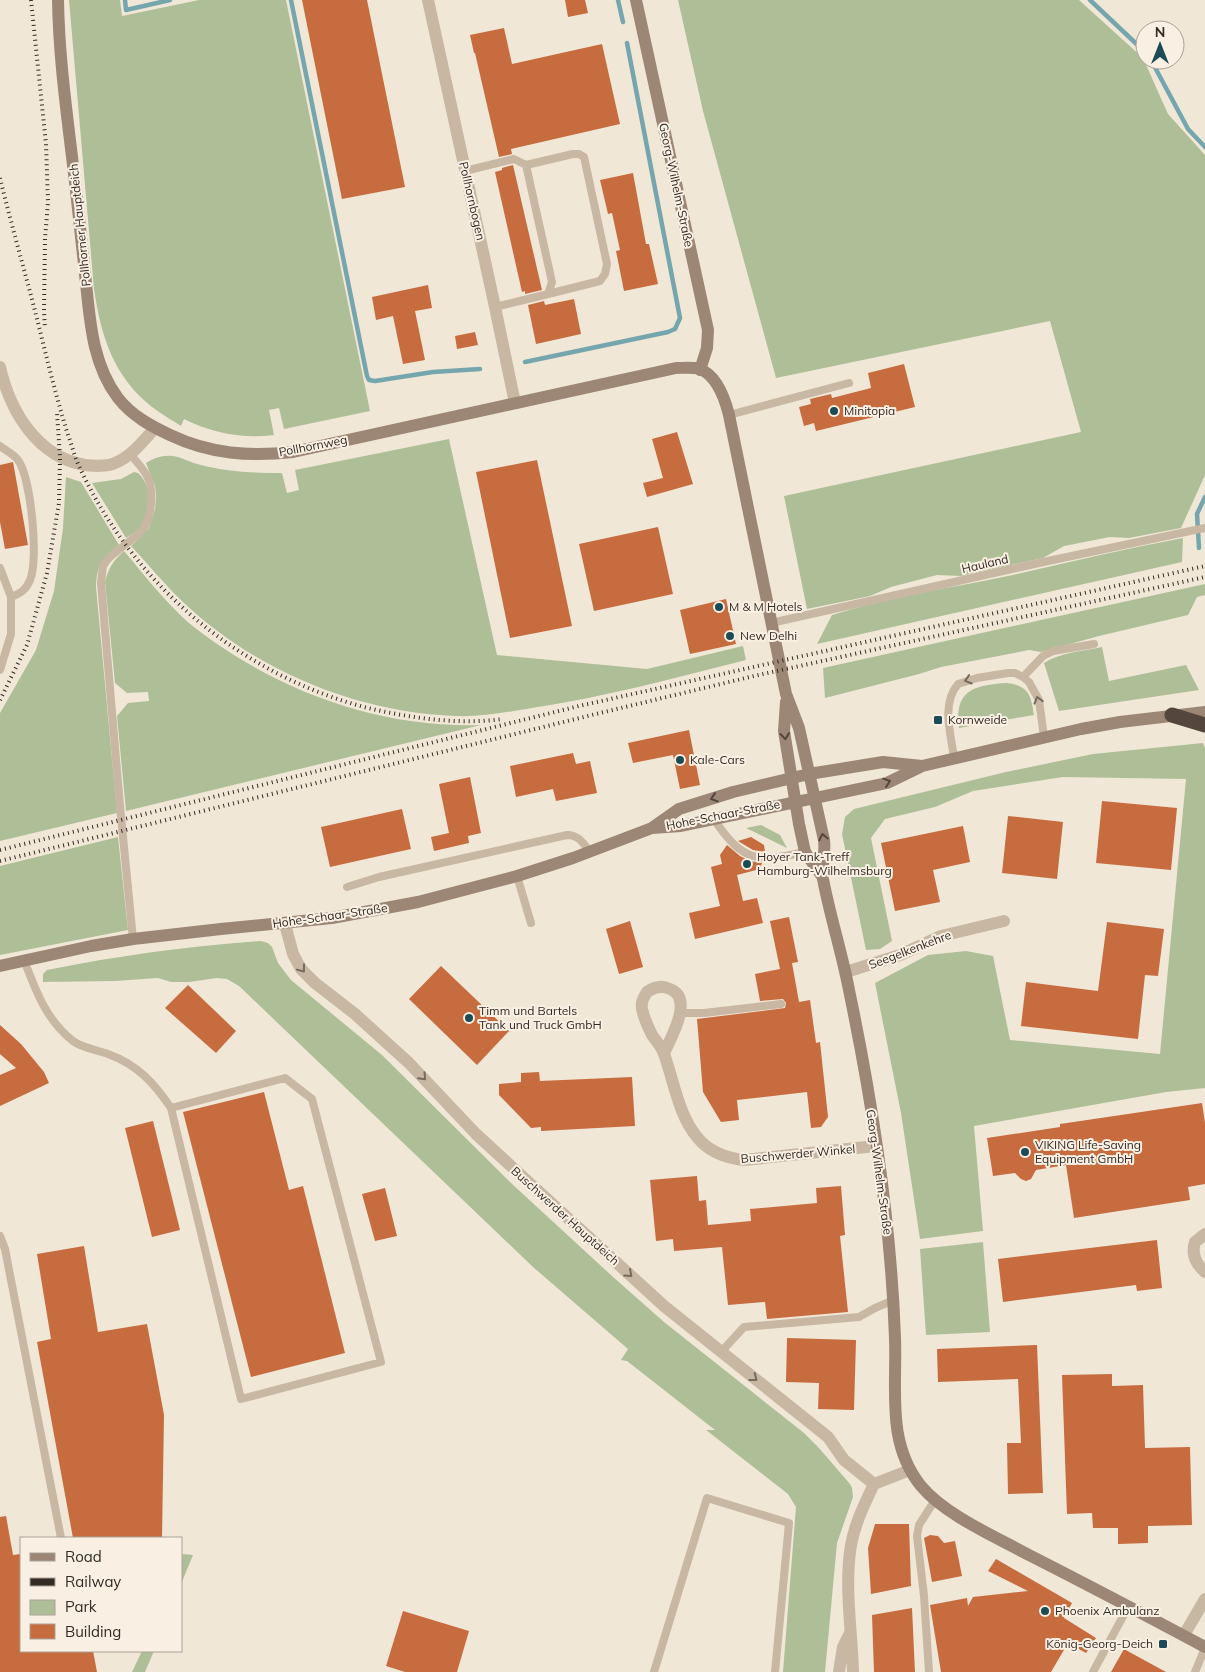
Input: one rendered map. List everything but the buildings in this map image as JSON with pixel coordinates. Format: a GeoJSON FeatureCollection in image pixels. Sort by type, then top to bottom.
{"type":"FeatureCollection","features":[{"type":"Feature","properties":{"kind":"highway"},"geometry":{"type":"LineString","coordinates":[[1172,715],[1205,725]]}},
{"type":"Feature","properties":{"kind":"main road","name":"Pollhorner Hauptdeich"},"geometry":{"type":"LineString","coordinates":[[58,0],[62,60],[88,303],[95,350],[102,369],[118,398],[136,416],[155,428]]}},
{"type":"Feature","properties":{"kind":"main road","name":"Georg-Wilhelm-Straße"},"geometry":{"type":"LineString","coordinates":[[636,0],[708,330],[707,348],[695,368],[712,379],[722,393],[729,415],[786,694],[799,728],[825,850],[822,876],[846,972],[876,1146],[888,1229],[896,1350],[895,1421],[903,1455],[910,1470]]}},
{"type":"Feature","properties":{"kind":"main road","name":"Pollhornweg"},"geometry":{"type":"LineString","coordinates":[[155,428],[178,439],[214,451],[249,455],[274,454],[292,452],[676,368],[695,368]]}},
{"type":"Feature","properties":{"kind":"main road","name":"Georg-Wilhelm-Straße"},"geometry":{"type":"LineString","coordinates":[[786,694],[784,731],[794,802],[805,852],[822,876]]}},
{"type":"Feature","properties":{"kind":"main road"},"geometry":{"type":"LineString","coordinates":[[794,802],[887,783],[922,766],[1044,737],[1120,722],[1205,712]]}},
{"type":"Feature","properties":{"kind":"main road"},"geometry":{"type":"LineString","coordinates":[[791,778],[883,762],[922,766]]}},
{"type":"Feature","properties":{"kind":"main road","name":"Hohe-Schaar-Straße"},"geometry":{"type":"LineString","coordinates":[[0,966],[133,939],[221,928],[285,924],[332,918],[458,892],[517,876],[590,852],[652,828],[679,809],[733,792],[791,778]]}},
{"type":"Feature","properties":{"kind":"main road","name":"Hohe-Schaar-Straße"},"geometry":{"type":"LineString","coordinates":[[652,828],[681,826],[794,802]]}},
{"type":"Feature","properties":{"kind":"main road"},"geometry":{"type":"LineString","coordinates":[[910,1470],[922,1488],[935,1500],[989,1534],[1205,1647]]}},
{"type":"Feature","properties":{"kind":"street","name":"Pollhornbogen"},"geometry":{"type":"LineString","coordinates":[[428,0],[515,403]]}},
{"type":"Feature","properties":{"kind":"street"},"geometry":{"type":"LineString","coordinates":[[1,373],[23,424],[41,444],[55,454],[78,464],[99,466],[115,464],[130,454],[155,428]]}},
{"type":"Feature","properties":{"kind":"street","name":"Seegelkenkehre"},"geometry":{"type":"LineString","coordinates":[[846,972],[900,955],[941,936],[1004,921]]}},
{"type":"Feature","properties":{"kind":"street","name":"Buschwerder Hauptdeich"},"geometry":{"type":"LineString","coordinates":[[285,924],[293,954],[301,969],[315,984],[355,1014],[409,1063],[476,1134],[664,1306],[828,1436],[844,1460],[874,1484]]}},
{"type":"Feature","properties":{"kind":"street","name":"Buschwerder Winkel"},"geometry":{"type":"LineString","coordinates":[[680,1013],[679,997],[669,988],[652,988],[643,998],[642,1009],[652,1034],[664,1053],[672,1084],[685,1117],[696,1136],[717,1153],[735,1160],[744,1160],[876,1146]]}},
{"type":"Feature","properties":{"kind":"street"},"geometry":{"type":"LineString","coordinates":[[664,1053],[676,1028],[680,1013]]}},
{"type":"Feature","properties":{"kind":"street"},"geometry":{"type":"LineString","coordinates":[[1205,1234],[1195,1242],[1193,1252],[1198,1264],[1205,1272]]}},
{"type":"Feature","properties":{"kind":"street"},"geometry":{"type":"LineString","coordinates":[[853,1672],[850,1633],[851,1545],[859,1516],[874,1484],[910,1470]]}},
{"type":"Feature","properties":{"kind":"street"},"geometry":{"type":"LineString","coordinates":[[1184,1635],[1205,1598]]}},
{"type":"Feature","properties":{"kind":"street"},"geometry":{"type":"LineString","coordinates":[[838,1672],[842,1647],[850,1633]]}},
{"type":"Feature","properties":{"kind":"lane"},"geometry":{"type":"LineString","coordinates":[[465,171],[514,159],[526,164],[573,154],[579,154],[584,158],[607,264],[606,274],[600,280],[495,307]]}},
{"type":"Feature","properties":{"kind":"lane"},"geometry":{"type":"LineString","coordinates":[[526,164],[552,282],[548,294]]}},
{"type":"Feature","properties":{"kind":"lane"},"geometry":{"type":"LineString","coordinates":[[729,415],[849,383]]}},
{"type":"Feature","properties":{"kind":"lane"},"geometry":{"type":"LineString","coordinates":[[0,446],[18,459],[24,473],[31,503],[34,552],[31,578],[24,592],[11,597]]}},
{"type":"Feature","properties":{"kind":"lane"},"geometry":{"type":"LineString","coordinates":[[130,454],[147,475],[150,482],[149,514],[143,528],[107,560],[101,583],[133,939]]}},
{"type":"Feature","properties":{"kind":"lane","name":"Hauland"},"geometry":{"type":"LineString","coordinates":[[771,623],[1205,528]]}},
{"type":"Feature","properties":{"kind":"lane"},"geometry":{"type":"LineString","coordinates":[[0,568],[11,597],[11,634],[3,648],[0,670]]}},
{"type":"Feature","properties":{"kind":"lane"},"geometry":{"type":"LineString","coordinates":[[1023,677],[1043,656],[1053,651],[1094,644]]}},
{"type":"Feature","properties":{"kind":"lane"},"geometry":{"type":"LineString","coordinates":[[954,758],[948,720],[948,705],[952,693],[958,684],[977,678],[1015,673],[1029,682],[1039,700],[1044,737]]}},
{"type":"Feature","properties":{"kind":"lane"},"geometry":{"type":"LineString","coordinates":[[714,818],[728,840],[738,849],[756,858],[768,859],[805,852]]}},
{"type":"Feature","properties":{"kind":"lane"},"geometry":{"type":"LineString","coordinates":[[347,887],[379,877],[567,836],[574,835],[579,838],[590,852]]}},
{"type":"Feature","properties":{"kind":"lane"},"geometry":{"type":"LineString","coordinates":[[517,876],[532,923]]}},
{"type":"Feature","properties":{"kind":"lane"},"geometry":{"type":"LineString","coordinates":[[24,960],[40,1002],[56,1025],[74,1042],[111,1055],[135,1068],[155,1085],[171,1108],[241,1399],[381,1362],[312,1099],[285,1078],[171,1108]]}},
{"type":"Feature","properties":{"kind":"lane"},"geometry":{"type":"LineString","coordinates":[[680,1013],[704,1013],[780,1004]]}},
{"type":"Feature","properties":{"kind":"lane"},"geometry":{"type":"LineString","coordinates":[[0,1236],[5,1249],[61,1537]]}},
{"type":"Feature","properties":{"kind":"lane"},"geometry":{"type":"LineString","coordinates":[[721,1352],[744,1327],[859,1317],[894,1300]]}},
{"type":"Feature","properties":{"kind":"lane"},"geometry":{"type":"LineString","coordinates":[[654,1672],[707,1498],[789,1523],[775,1672]]}},
{"type":"Feature","properties":{"kind":"lane"},"geometry":{"type":"LineString","coordinates":[[929,1672],[924,1596],[917,1536],[919,1524],[935,1500]]}},
{"type":"Feature","properties":{"kind":"lane"},"geometry":{"type":"LineString","coordinates":[[1092,1672],[1128,1607]]}},
{"type":"Feature","properties":{"kind":"lane"},"geometry":{"type":"LineString","coordinates":[[1195,1672],[1205,1647]]}},
{"type":"Feature","properties":{"kind":"green space"},"geometry":{"type":"Polygon","coordinates":[[[69,0],[120,0],[122,16],[199,0],[286,0],[370,411],[284,429],[279,408],[269,410],[274,435],[250,436],[228,434],[205,428],[184,419],[181,426],[152,407],[127,382],[118,368],[105,339],[94,289],[69,0]]]}},
{"type":"Feature","properties":{"kind":"green space"},"geometry":{"type":"Polygon","coordinates":[[[678,0],[1079,0],[1135,51],[1135,70],[1148,70],[1168,114],[1205,155],[1205,475],[1181,528],[1129,538],[1110,537],[1064,546],[1043,558],[961,576],[937,575],[891,587],[870,596],[807,609],[784,496],[1081,432],[1050,321],[776,378],[703,111],[678,0]]]}},
{"type":"Feature","properties":{"kind":"green space"},"geometry":{"type":"Polygon","coordinates":[[[449,439],[497,655],[647,669],[743,646],[746,660],[613,693],[559,704],[475,716],[419,713],[345,696],[309,683],[274,667],[241,648],[210,626],[182,601],[131,546],[149,528],[155,509],[155,486],[146,463],[158,457],[176,457],[197,464],[231,471],[282,473],[287,493],[299,490],[295,470],[449,439]]]}},
{"type":"Feature","properties":{"kind":"green space"},"geometry":{"type":"Polygon","coordinates":[[[134,472],[143,478],[149,500],[143,523],[139,529],[126,538],[92,483],[121,479],[134,472]]]}},
{"type":"Feature","properties":{"kind":"green space"},"geometry":{"type":"Polygon","coordinates":[[[66,477],[81,482],[119,545],[101,563],[96,587],[117,813],[0,841],[0,713],[36,650],[54,591],[63,528],[66,477]]]}},
{"type":"Feature","properties":{"kind":"green space"},"geometry":{"type":"Polygon","coordinates":[[[1183,538],[1182,562],[817,644],[832,615],[897,598],[1183,538]]]}},
{"type":"Feature","properties":{"kind":"green space"},"geometry":{"type":"Polygon","coordinates":[[[124,551],[189,623],[230,653],[263,672],[332,702],[368,713],[405,720],[481,725],[126,811],[117,716],[128,703],[149,701],[148,692],[127,693],[115,683],[105,582],[112,565],[124,551]]]}},
{"type":"Feature","properties":{"kind":"green space"},"geometry":{"type":"Polygon","coordinates":[[[1205,584],[1205,595],[1197,597],[1188,615],[1041,652],[1029,650],[941,667],[825,698],[823,668],[1205,584]]]}},
{"type":"Feature","properties":{"kind":"green space"},"geometry":{"type":"Polygon","coordinates":[[[1102,647],[1109,681],[1186,665],[1199,690],[1059,711],[1044,663],[1065,654],[1102,647]]]}},
{"type":"Feature","properties":{"kind":"green space"},"geometry":{"type":"Polygon","coordinates":[[[1007,683],[1020,686],[1028,693],[1034,715],[959,728],[958,715],[960,705],[963,698],[969,692],[976,688],[1007,683]]]}},
{"type":"Feature","properties":{"kind":"green space"},"geometry":{"type":"Polygon","coordinates":[[[1203,743],[1205,748],[1205,1088],[1166,1092],[974,1126],[983,1231],[920,1239],[901,1113],[875,983],[928,955],[966,951],[993,956],[1010,1040],[1160,1054],[1186,779],[1063,777],[973,791],[935,807],[885,819],[871,838],[892,941],[880,949],[866,950],[842,834],[845,817],[854,809],[1006,772],[1093,754],[1203,743]]]}},
{"type":"Feature","properties":{"kind":"green space"},"geometry":{"type":"Polygon","coordinates":[[[761,825],[780,835],[787,848],[746,828],[761,825]]]}},
{"type":"Feature","properties":{"kind":"green space"},"geometry":{"type":"Polygon","coordinates":[[[118,837],[128,930],[0,955],[0,866],[118,837]]]}},
{"type":"Feature","properties":{"kind":"green space"},"geometry":{"type":"Polygon","coordinates":[[[261,941],[268,943],[272,947],[278,963],[291,980],[382,1055],[511,1183],[664,1322],[804,1433],[850,1484],[853,1497],[837,1543],[825,1672],[783,1672],[796,1507],[788,1494],[706,1430],[715,1430],[627,1361],[621,1360],[628,1349],[533,1267],[239,986],[227,979],[217,978],[189,982],[171,982],[158,978],[115,981],[43,982],[43,974],[47,970],[127,956],[261,941]]]}},
{"type":"Feature","properties":{"kind":"green space"},"geometry":{"type":"Polygon","coordinates":[[[983,1242],[990,1332],[926,1335],[920,1249],[983,1242]]]}},
{"type":"Feature","properties":{"kind":"green space"},"geometry":{"type":"Polygon","coordinates":[[[183,1554],[193,1555],[182,1582],[183,1554]]]}},
{"type":"Feature","properties":{"kind":"green space"},"geometry":{"type":"Polygon","coordinates":[[[142,1652],[154,1652],[145,1672],[132,1672],[142,1652]]]}},
{"type":"Feature","properties":{"kind":"waterway"},"geometry":{"type":"LineString","coordinates":[[125,0],[126,10],[170,0]]}},
{"type":"Feature","properties":{"kind":"waterway"},"geometry":{"type":"LineString","coordinates":[[291,0],[369,380],[375,381],[433,372],[480,369]]}},
{"type":"Feature","properties":{"kind":"waterway"},"geometry":{"type":"LineString","coordinates":[[618,0],[623,22]]}},
{"type":"Feature","properties":{"kind":"waterway"},"geometry":{"type":"LineString","coordinates":[[1090,0],[1135,43]]}},
{"type":"Feature","properties":{"kind":"waterway"},"geometry":{"type":"LineString","coordinates":[[525,362],[668,332],[675,329],[680,318],[627,43]]}},
{"type":"Feature","properties":{"kind":"waterway"},"geometry":{"type":"LineString","coordinates":[[1156,70],[1188,129],[1205,147]]}},
{"type":"Feature","properties":{"kind":"waterway"},"geometry":{"type":"LineString","coordinates":[[1199,548],[1197,514],[1205,497]]}},
{"type":"Feature","properties":{"kind":"railway"},"geometry":{"type":"LineString","coordinates":[[31,0],[46,144],[48,202],[45,239],[45,329]]}},
{"type":"Feature","properties":{"kind":"railway"},"geometry":{"type":"LineString","coordinates":[[0,178],[57,399],[79,466],[102,509],[129,549],[160,585],[195,618],[233,647],[274,672],[318,692],[364,707],[416,717],[451,721],[503,719]]}},
{"type":"Feature","properties":{"kind":"railway"},"geometry":{"type":"LineString","coordinates":[[0,700],[27,645],[47,573],[59,503],[60,457],[57,413]]}},
{"type":"Feature","properties":{"kind":"railway"},"geometry":{"type":"LineString","coordinates":[[0,850],[579,706],[1205,566]]}},
{"type":"Feature","properties":{"kind":"railway"},"geometry":{"type":"LineString","coordinates":[[0,861],[754,676],[1205,577]]}},
{"type":"Feature","properties":{"kind":"place","name":"Minitopia"},"geometry":{"type":"Point","coordinates":[834,411]}},
{"type":"Feature","properties":{"kind":"place","name":"M & M Hotels"},"geometry":{"type":"Point","coordinates":[719,607]}},
{"type":"Feature","properties":{"kind":"place","name":"New Delhi"},"geometry":{"type":"Point","coordinates":[730,636]}},
{"type":"Feature","properties":{"kind":"place","name":"Kornweide"},"geometry":{"type":"Point","coordinates":[938,720]}},
{"type":"Feature","properties":{"kind":"place","name":"Kale-Cars"},"geometry":{"type":"Point","coordinates":[680,760]}},
{"type":"Feature","properties":{"kind":"place","name":"Hoyer Tank-Treff Hamburg-Wilhelmsburg"},"geometry":{"type":"Point","coordinates":[747,864]}},
{"type":"Feature","properties":{"kind":"place","name":"Timm und Bartels Tank und Truck GmbH"},"geometry":{"type":"Point","coordinates":[469,1018]}},
{"type":"Feature","properties":{"kind":"place","name":"VIKING Life-Saving Equipment GmbH"},"geometry":{"type":"Point","coordinates":[1025,1152]}},
{"type":"Feature","properties":{"kind":"place","name":"Phoenix Ambulanz"},"geometry":{"type":"Point","coordinates":[1045,1611]}},
{"type":"Feature","properties":{"kind":"place","name":"König-Georg-Deich"},"geometry":{"type":"Point","coordinates":[1163,1644]}}]}
